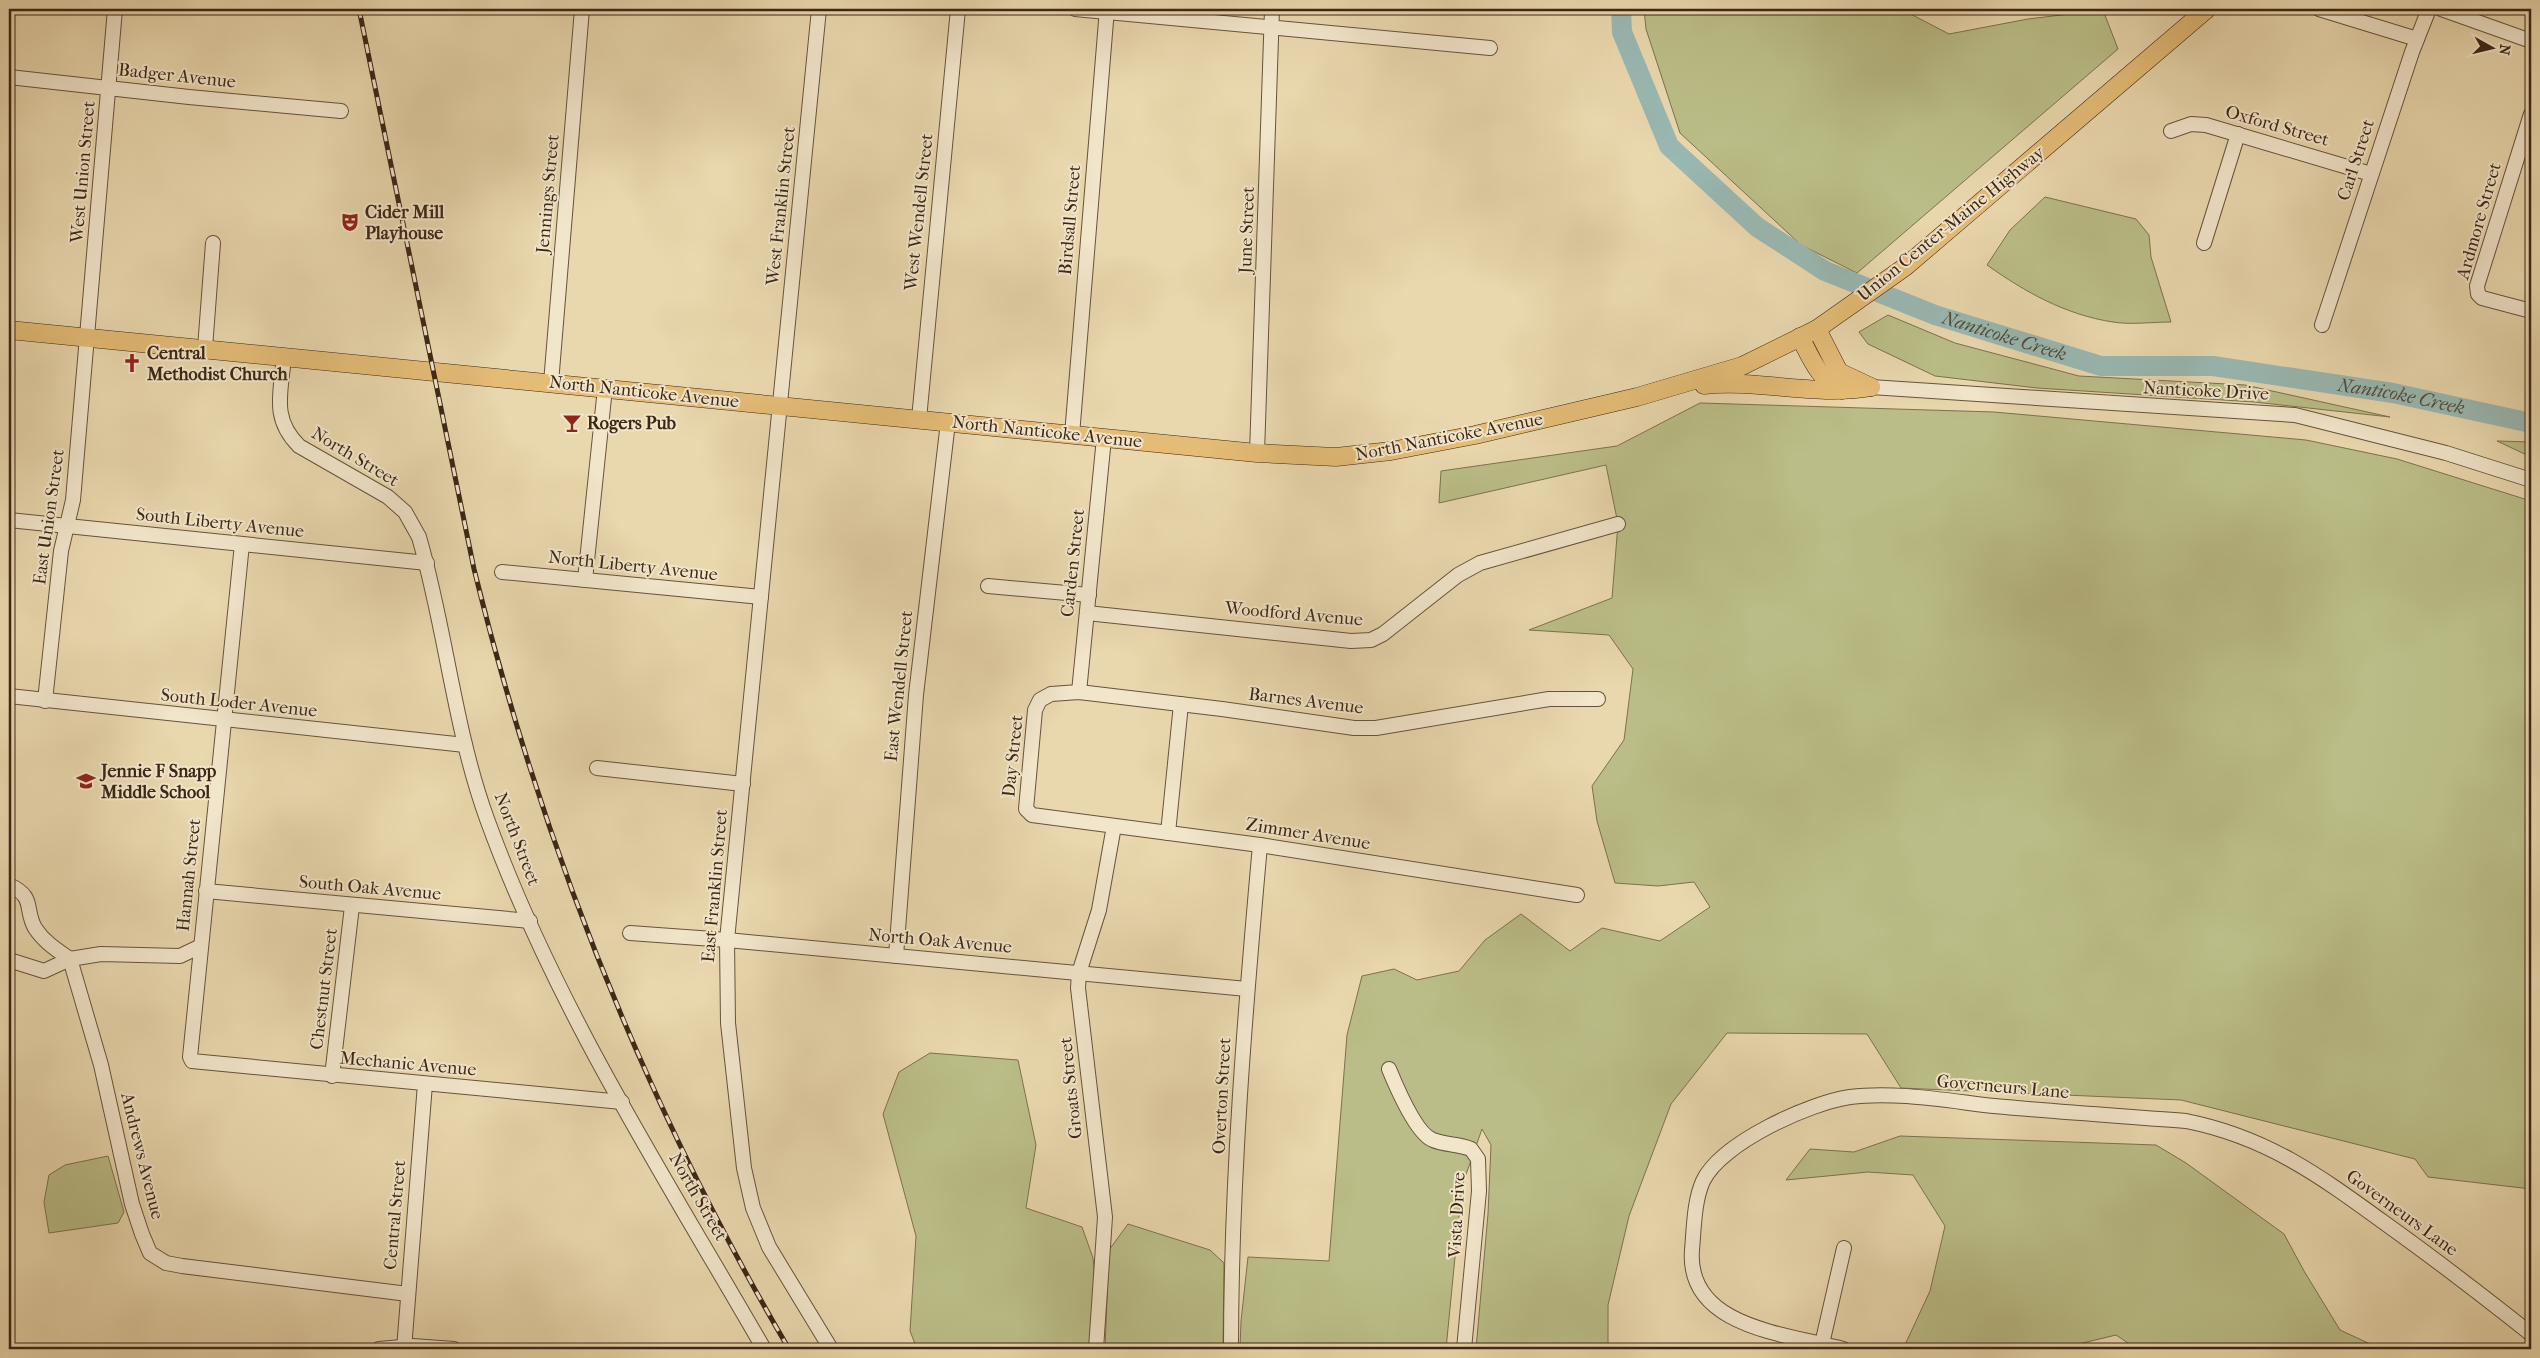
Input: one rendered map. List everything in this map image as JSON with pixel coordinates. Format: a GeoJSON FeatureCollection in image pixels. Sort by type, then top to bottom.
{"type":"FeatureCollection","features":[{"type":"Feature","properties":{"kind":"main road","name":"Union Center-Maine Highway"},"geometry":{"type":"LineString","coordinates":[[1666,390],[1742,366],[1817,329],[1836,317],[1905,267],[2206,9]]}},
{"type":"Feature","properties":{"kind":"main road"},"geometry":{"type":"LineString","coordinates":[[1817,329],[1839,372],[1870,387]]}},
{"type":"Feature","properties":{"kind":"main road","name":"North Nanticoke Avenue"},"geometry":{"type":"LineString","coordinates":[[9,330],[1258,454],[1336,457],[1391,451],[1475,435],[1666,390]]}},
{"type":"Feature","properties":{"kind":"main road"},"geometry":{"type":"LineString","coordinates":[[1800,337],[1827,382],[1847,392]]}},
{"type":"Feature","properties":{"kind":"main road"},"geometry":{"type":"LineString","coordinates":[[1666,390],[1739,384],[1847,392],[1870,387]]}},
{"type":"Feature","properties":{"kind":"street","name":"West Union Street"},"geometry":{"type":"LineString","coordinates":[[89,337],[115,9]]}},
{"type":"Feature","properties":{"kind":"street","name":"Jennings Street"},"geometry":{"type":"LineString","coordinates":[[551,383],[582,9]]}},
{"type":"Feature","properties":{"kind":"street","name":"West Franklin Street"},"geometry":{"type":"LineString","coordinates":[[780,406],[819,9]]}},
{"type":"Feature","properties":{"kind":"street","name":"West Wendell Street"},"geometry":{"type":"LineString","coordinates":[[919,419],[958,9]]}},
{"type":"Feature","properties":{"kind":"street"},"geometry":{"type":"LineString","coordinates":[[1075,9],[1107,10],[1272,28],[1490,48]]}},
{"type":"Feature","properties":{"kind":"street","name":"June Street"},"geometry":{"type":"LineString","coordinates":[[1258,454],[1272,9]]}},
{"type":"Feature","properties":{"kind":"street"},"geometry":{"type":"LineString","coordinates":[[2319,9],[2417,39]]}},
{"type":"Feature","properties":{"kind":"street","name":"Carl Street"},"geometry":{"type":"LineString","coordinates":[[2322,325],[2371,174],[2429,9]]}},
{"type":"Feature","properties":{"kind":"street"},"geometry":{"type":"LineString","coordinates":[[2441,9],[2531,40]]}},
{"type":"Feature","properties":{"kind":"street","name":"Birdsall Street"},"geometry":{"type":"LineString","coordinates":[[1072,435],[1107,10]]}},
{"type":"Feature","properties":{"kind":"street","name":"Badger Avenue"},"geometry":{"type":"LineString","coordinates":[[9,77],[108,87],[189,98],[341,111]]}},
{"type":"Feature","properties":{"kind":"street","name":"Ardmore Street"},"geometry":{"type":"LineString","coordinates":[[2526,310],[2482,298],[2478,294],[2477,286],[2531,114]]}},
{"type":"Feature","properties":{"kind":"street","name":"Oxford Street"},"geometry":{"type":"LineString","coordinates":[[2171,131],[2191,124],[2206,125],[2371,174]]}},
{"type":"Feature","properties":{"kind":"street"},"geometry":{"type":"LineString","coordinates":[[2204,243],[2238,134]]}},
{"type":"Feature","properties":{"kind":"street"},"geometry":{"type":"LineString","coordinates":[[205,348],[213,243]]}},
{"type":"Feature","properties":{"kind":"street","name":"East Union Street"},"geometry":{"type":"LineString","coordinates":[[45,701],[66,525],[73,500],[89,337]]}},
{"type":"Feature","properties":{"kind":"street","name":"North Street"},"geometry":{"type":"LineString","coordinates":[[284,357],[280,407],[282,422],[288,435],[299,446],[388,497],[405,512],[419,538],[465,745],[487,819],[530,921],[585,1040],[764,1349]]}},
{"type":"Feature","properties":{"kind":"street","name":"Nanticoke Drive"},"geometry":{"type":"LineString","coordinates":[[1870,387],[2295,415],[2446,453],[2531,480]]}},
{"type":"Feature","properties":{"kind":"street"},"geometry":{"type":"LineString","coordinates":[[585,580],[605,388]]}},
{"type":"Feature","properties":{"kind":"street","name":"East Franklin Street"},"geometry":{"type":"LineString","coordinates":[[780,406],[727,940],[728,1023],[744,1168],[753,1208],[769,1247],[831,1349]]}},
{"type":"Feature","properties":{"kind":"street","name":"East Wendell Street"},"geometry":{"type":"LineString","coordinates":[[896,956],[916,695],[948,422]]}},
{"type":"Feature","properties":{"kind":"street","name":"Carden Street"},"geometry":{"type":"LineString","coordinates":[[1079,692],[1104,438]]}},
{"type":"Feature","properties":{"kind":"street","name":"South Liberty Avenue"},"geometry":{"type":"LineString","coordinates":[[9,520],[426,564]]}},
{"type":"Feature","properties":{"kind":"street","name":"Woodford Avenue"},"geometry":{"type":"LineString","coordinates":[[1087,613],[1351,641],[1371,640],[1383,634],[1458,575],[1480,563],[1618,524]]}},
{"type":"Feature","properties":{"kind":"street","name":"Hannah Street"},"geometry":{"type":"LineString","coordinates":[[192,1061],[190,1057],[206,891],[242,544]]}},
{"type":"Feature","properties":{"kind":"street","name":"North Liberty Avenue"},"geometry":{"type":"LineString","coordinates":[[502,572],[761,597]]}},
{"type":"Feature","properties":{"kind":"street"},"geometry":{"type":"LineString","coordinates":[[988,586],[1089,595]]}},
{"type":"Feature","properties":{"kind":"street","name":"Barnes Avenue"},"geometry":{"type":"LineString","coordinates":[[1040,700],[1060,691],[1079,692],[1354,728],[1376,728],[1549,699],[1598,699]]}},
{"type":"Feature","properties":{"kind":"street","name":"South Loder Avenue"},"geometry":{"type":"LineString","coordinates":[[9,696],[465,745]]}},
{"type":"Feature","properties":{"kind":"street","name":"Day Street"},"geometry":{"type":"LineString","coordinates":[[1032,815],[1026,809],[1035,710],[1040,700]]}},
{"type":"Feature","properties":{"kind":"street"},"geometry":{"type":"LineString","coordinates":[[1168,833],[1181,704]]}},
{"type":"Feature","properties":{"kind":"street"},"geometry":{"type":"LineString","coordinates":[[596,768],[743,784]]}},
{"type":"Feature","properties":{"kind":"street","name":"Zimmer Avenue"},"geometry":{"type":"LineString","coordinates":[[1032,815],[1260,845],[1577,895]]}},
{"type":"Feature","properties":{"kind":"street","name":"Groats Street"},"geometry":{"type":"LineString","coordinates":[[1096,1349],[1105,1217],[1078,988],[1080,973],[1099,910],[1114,826]]}},
{"type":"Feature","properties":{"kind":"street","name":"Overton Street"},"geometry":{"type":"LineString","coordinates":[[1231,1349],[1232,1255],[1247,989],[1260,845]]}},
{"type":"Feature","properties":{"kind":"street"},"geometry":{"type":"LineString","coordinates":[[9,885],[20,890],[29,903],[34,927],[47,943],[70,958]]}},
{"type":"Feature","properties":{"kind":"street","name":"South Oak Avenue"},"geometry":{"type":"LineString","coordinates":[[206,891],[530,921]]}},
{"type":"Feature","properties":{"kind":"street","name":"Chestnut Street"},"geometry":{"type":"LineString","coordinates":[[332,1076],[352,906]]}},
{"type":"Feature","properties":{"kind":"street","name":"North Oak Avenue"},"geometry":{"type":"LineString","coordinates":[[630,933],[727,940],[1247,989]]}},
{"type":"Feature","properties":{"kind":"street"},"geometry":{"type":"LineString","coordinates":[[9,960],[44,971],[70,958],[101,954],[180,956],[201,946]]}},
{"type":"Feature","properties":{"kind":"street","name":"Andrews Avenue"},"geometry":{"type":"LineString","coordinates":[[70,958],[101,1065],[132,1204],[150,1253],[166,1263],[182,1266],[408,1294]]}},
{"type":"Feature","properties":{"kind":"street","name":"Mechanic Avenue"},"geometry":{"type":"LineString","coordinates":[[192,1061],[332,1076],[622,1102]]}},
{"type":"Feature","properties":{"kind":"street","name":"Vista Drive"},"geometry":{"type":"LineString","coordinates":[[1389,1069],[1398,1091],[1423,1133],[1433,1140],[1471,1149],[1478,1159],[1479,1191],[1464,1349]]}},
{"type":"Feature","properties":{"kind":"street","name":"Central Street"},"geometry":{"type":"LineString","coordinates":[[403,1348],[425,1084]]}},
{"type":"Feature","properties":{"kind":"street","name":"Governeurs Lane"},"geometry":{"type":"LineString","coordinates":[[1843,1349],[1745,1325],[1727,1315],[1700,1292],[1696,1283],[1692,1260],[1698,1195],[1704,1179],[1713,1167],[1739,1144],[1775,1123],[1824,1103],[1868,1096],[1942,1100],[2186,1121],[2219,1128],[2258,1142],[2290,1157],[2431,1256],[2531,1334]]}},
{"type":"Feature","properties":{"kind":"street"},"geometry":{"type":"LineString","coordinates":[[1822,1344],[1844,1248]]}},
{"type":"Feature","properties":{"kind":"street"},"geometry":{"type":"LineString","coordinates":[[380,1349],[454,1349]]}},
{"type":"Feature","properties":{"kind":"green space"},"geometry":{"type":"Polygon","coordinates":[[[1644,9],[1901,9],[1949,34],[2028,19],[2103,10],[2118,49],[1857,273],[1801,245],[1680,133],[1646,29],[1644,9]]]}},
{"type":"Feature","properties":{"kind":"green space"},"geometry":{"type":"Polygon","coordinates":[[[2045,197],[2136,219],[2149,235],[2151,257],[2171,322],[2120,323],[2079,314],[2031,293],[1987,265],[2010,230],[2045,197]]]}},
{"type":"Feature","properties":{"kind":"green space"},"geometry":{"type":"Polygon","coordinates":[[[1888,315],[1955,343],[2079,376],[2245,385],[2390,417],[2254,402],[2037,388],[1935,376],[1868,344],[1859,332],[1888,315]]]}},
{"type":"Feature","properties":{"kind":"green space"},"geometry":{"type":"Polygon","coordinates":[[[1700,403],[1994,412],[2306,440],[2397,459],[2531,501],[2531,1189],[2428,1177],[2415,1159],[2181,1100],[1901,1088],[1867,1034],[1727,1033],[1671,1104],[1629,1216],[1608,1305],[1608,1349],[1476,1349],[1488,1214],[1491,1145],[1482,1129],[1462,1186],[1446,1349],[1240,1349],[1248,1257],[1329,1261],[1347,1035],[1362,976],[1394,969],[1417,980],[1459,971],[1485,940],[1521,914],[1570,951],[1602,928],[1660,941],[1710,907],[1694,882],[1658,886],[1615,883],[1597,821],[1592,786],[1624,740],[1633,669],[1609,635],[1529,630],[1612,598],[1618,524],[1606,465],[1439,503],[1441,471],[1617,446],[1700,403]]]}},
{"type":"Feature","properties":{"kind":"green space"},"geometry":{"type":"Polygon","coordinates":[[[2497,441],[2531,442],[2531,457],[2497,441]]]}},
{"type":"Feature","properties":{"kind":"green space"},"geometry":{"type":"Polygon","coordinates":[[[930,1053],[1018,1060],[1036,1145],[1026,1208],[1082,1227],[1093,1258],[1101,1349],[917,1349],[910,1331],[916,1236],[883,1114],[899,1072],[930,1053]]]}},
{"type":"Feature","properties":{"kind":"green space"},"geometry":{"type":"Polygon","coordinates":[[[1900,1136],[2156,1145],[2186,1163],[2284,1234],[2340,1330],[2381,1349],[2137,1349],[2116,1335],[2058,1349],[2007,1347],[2003,1349],[1903,1349],[1930,1291],[1945,1226],[1913,1175],[1868,1172],[1786,1180],[1810,1149],[1854,1152],[1900,1136]]]}},
{"type":"Feature","properties":{"kind":"green space"},"geometry":{"type":"Polygon","coordinates":[[[108,1156],[124,1212],[118,1223],[49,1233],[44,1202],[49,1175],[65,1165],[108,1156]]]}},
{"type":"Feature","properties":{"kind":"green space"},"geometry":{"type":"Polygon","coordinates":[[[1128,1224],[1210,1250],[1224,1263],[1223,1349],[1105,1349],[1109,1250],[1128,1224]]]}},
{"type":"Feature","properties":{"kind":"waterway","name":"Nanticoke Creek"},"geometry":{"type":"LineString","coordinates":[[1621,9],[1622,32],[1669,146],[1757,227],[1825,271],[1935,315],[2101,366],[2213,366],[2393,393],[2531,423]]}},
{"type":"Feature","properties":{"kind":"railway"},"geometry":{"type":"LineString","coordinates":[[359,9],[474,569],[501,671],[531,772],[565,872],[603,970],[644,1067],[689,1163],[737,1257],[789,1349]]}},
{"type":"Feature","properties":{"kind":"place","name":"Cider Mill Playhouse"},"geometry":{"type":"Point","coordinates":[350,222]}},
{"type":"Feature","properties":{"kind":"place","name":"Central Methodist Church"},"geometry":{"type":"Point","coordinates":[132,363]}},
{"type":"Feature","properties":{"kind":"place","name":"Rogers Pub"},"geometry":{"type":"Point","coordinates":[572,423]}},
{"type":"Feature","properties":{"kind":"place","name":"Jennie F Snapp Middle School"},"geometry":{"type":"Point","coordinates":[86,781]}}]}
